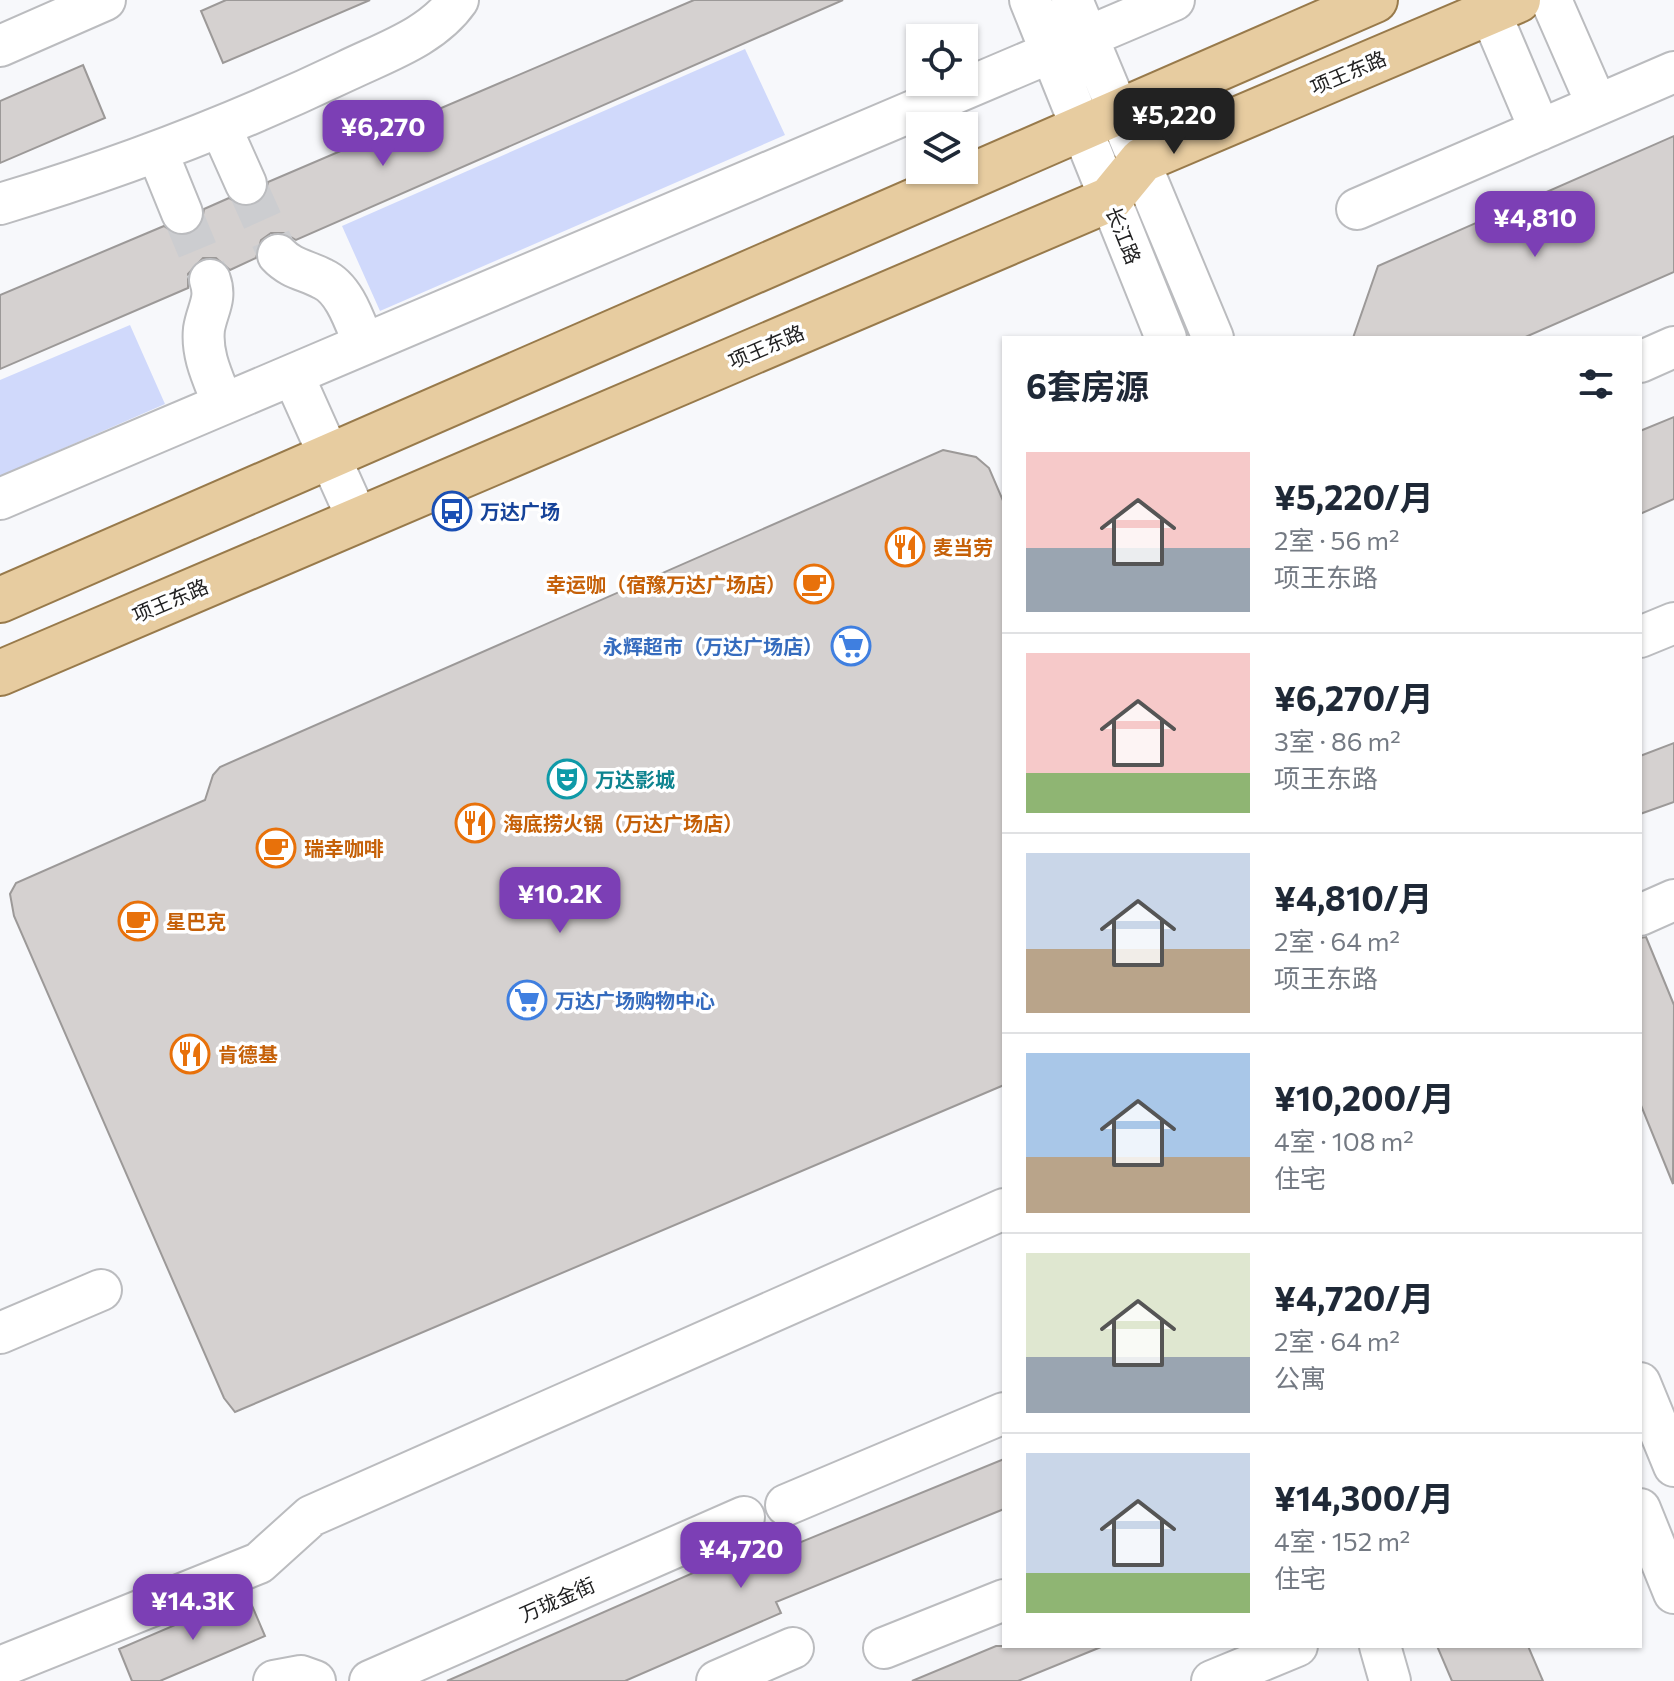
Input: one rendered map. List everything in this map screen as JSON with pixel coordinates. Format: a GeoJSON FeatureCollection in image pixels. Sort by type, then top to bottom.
{"type":"FeatureCollection","features":[{"type":"Feature","properties":{"kind":"main road"},"geometry":{"type":"LineString","coordinates":[[0,600],[1375,0]]}},
{"type":"Feature","properties":{"kind":"main road","name":"项王东路"},"geometry":{"type":"LineString","coordinates":[[0,673],[1110,199],[1142,160],[1504,6]]}},
{"type":"Feature","properties":{"kind":"street"},"geometry":{"type":"LineString","coordinates":[[0,46],[105,0]]}},
{"type":"Feature","properties":{"kind":"street"},"geometry":{"type":"LineString","coordinates":[[0,204],[158,154],[221,128],[423,34],[458,0]]}},
{"type":"Feature","properties":{"kind":"street","name":"长江路"},"geometry":{"type":"LineString","coordinates":[[1030,0],[1051,52],[1102,120],[1142,160],[1212,336]]}},
{"type":"Feature","properties":{"kind":"street","name":"长江路"},"geometry":{"type":"LineString","coordinates":[[1072,0],[1087,36],[1102,120],[1110,199],[1165,336]]}},
{"type":"Feature","properties":{"kind":"street"},"geometry":{"type":"LineString","coordinates":[[0,499],[1174,0]]}},
{"type":"Feature","properties":{"kind":"street"},"geometry":{"type":"LineString","coordinates":[[1551,0],[1597,105]]}},
{"type":"Feature","properties":{"kind":"street"},"geometry":{"type":"LineString","coordinates":[[1504,6],[1540,130]]}},
{"type":"Feature","properties":{"kind":"street"},"geometry":{"type":"LineString","coordinates":[[1357,209],[1674,72]]}},
{"type":"Feature","properties":{"kind":"street"},"geometry":{"type":"LineString","coordinates":[[221,128],[246,184]]}},
{"type":"Feature","properties":{"kind":"street"},"geometry":{"type":"LineString","coordinates":[[158,154],[182,213]]}},
{"type":"Feature","properties":{"kind":"street"},"geometry":{"type":"LineString","coordinates":[[278,255],[289,267],[327,280],[345,302],[364,344]]}},
{"type":"Feature","properties":{"kind":"street"},"geometry":{"type":"LineString","coordinates":[[210,280],[215,294],[204,331],[205,358],[223,404]]}},
{"type":"Feature","properties":{"kind":"street"},"geometry":{"type":"LineString","coordinates":[[1642,361],[1674,347]]}},
{"type":"Feature","properties":{"kind":"street"},"geometry":{"type":"LineString","coordinates":[[293,375],[358,520]]}},
{"type":"Feature","properties":{"kind":"street"},"geometry":{"type":"LineString","coordinates":[[1642,636],[1674,623]]}},
{"type":"Feature","properties":{"kind":"street"},"geometry":{"type":"LineString","coordinates":[[1642,914],[1674,900]]}},
{"type":"Feature","properties":{"kind":"street"},"geometry":{"type":"LineString","coordinates":[[0,1667],[259,1563],[311,1516],[1002,1210]]}},
{"type":"Feature","properties":{"kind":"street"},"geometry":{"type":"LineString","coordinates":[[0,1333],[101,1290]]}},
{"type":"Feature","properties":{"kind":"street"},"geometry":{"type":"LineString","coordinates":[[1642,1388],[1674,1466]]}},
{"type":"Feature","properties":{"kind":"street"},"geometry":{"type":"LineString","coordinates":[[786,1505],[1002,1414]]}},
{"type":"Feature","properties":{"kind":"street"},"geometry":{"type":"LineString","coordinates":[[1642,1514],[1674,1593]]}},
{"type":"Feature","properties":{"kind":"street","name":"万珑金街"},"geometry":{"type":"LineString","coordinates":[[370,1681],[744,1517]]}},
{"type":"Feature","properties":{"kind":"street"},"geometry":{"type":"LineString","coordinates":[[884,1648],[1002,1601]]}},
{"type":"Feature","properties":{"kind":"street"},"geometry":{"type":"LineString","coordinates":[[717,1681],[793,1648]]}},
{"type":"Feature","properties":{"kind":"street"},"geometry":{"type":"LineString","coordinates":[[1212,1681],[1292,1648]]}},
{"type":"Feature","properties":{"kind":"street"},"geometry":{"type":"LineString","coordinates":[[1381,1648],[1390,1681]]}},
{"type":"Feature","properties":{"kind":"street"},"geometry":{"type":"LineString","coordinates":[[274,1681],[301,1676],[315,1681]]}},
{"type":"Feature","properties":{"kind":"shaded area"},"geometry":{"type":"Polygon","coordinates":[[[745,49],[785,135],[380,311],[342,226],[745,49]]]}},
{"type":"Feature","properties":{"kind":"shaded area"},"geometry":{"type":"Polygon","coordinates":[[[130,325],[165,404],[0,476],[0,380],[130,325]]]}},
{"type":"Feature","properties":{"kind":"building"},"geometry":{"type":"Polygon","coordinates":[[[226,0],[370,0],[223,63],[201,11],[226,0]]]}},
{"type":"Feature","properties":{"kind":"building"},"geometry":{"type":"Polygon","coordinates":[[[694,0],[843,0],[296,240],[284,233],[271,233],[261,240],[256,258],[230,270],[216,258],[203,258],[188,274],[188,288],[0,369],[0,295],[164,226],[178,236],[191,234],[201,226],[204,209],[229,198],[243,207],[255,205],[265,197],[268,182],[694,0]]]}},
{"type":"Feature","properties":{"kind":"building"},"geometry":{"type":"Polygon","coordinates":[[[83,65],[105,118],[0,163],[0,101],[83,65]]]}},
{"type":"Feature","properties":{"kind":"building"},"geometry":{"type":"Polygon","coordinates":[[[1674,136],[1674,272],[1528,336],[1354,336],[1378,266],[1674,136]]]}},
{"type":"Feature","properties":{"kind":"building"},"geometry":{"type":"Polygon","coordinates":[[[1674,417],[1674,499],[1642,513],[1642,430],[1674,417]]]}},
{"type":"Feature","properties":{"kind":"building","name":"万达广场购物中心"},"geometry":{"type":"Polygon","coordinates":[[[943,450],[976,457],[989,468],[1002,498],[1002,1086],[235,1412],[224,1398],[14,916],[10,894],[16,883],[205,800],[213,775],[220,767],[943,450]]]}},
{"type":"Feature","properties":{"kind":"building"},"geometry":{"type":"Polygon","coordinates":[[[1674,743],[1674,802],[1642,813],[1642,755],[1674,743]]]}},
{"type":"Feature","properties":{"kind":"building"},"geometry":{"type":"Polygon","coordinates":[[[1646,937],[1674,1005],[1673,1184],[1642,1108],[1642,938],[1646,937]]]}},
{"type":"Feature","properties":{"kind":"building"},"geometry":{"type":"Polygon","coordinates":[[[1002,1460],[1002,1510],[776,1602],[781,1613],[625,1681],[447,1681],[752,1547],[757,1560],[1002,1460]]]}},
{"type":"Feature","properties":{"kind":"building"},"geometry":{"type":"Polygon","coordinates":[[[247,1594],[265,1636],[160,1681],[132,1681],[119,1649],[247,1594]]]}},
{"type":"Feature","properties":{"kind":"building"},"geometry":{"type":"Polygon","coordinates":[[[996,1646],[1099,1648],[1018,1681],[912,1681],[996,1646]]]}},
{"type":"Feature","properties":{"kind":"building"},"geometry":{"type":"Polygon","coordinates":[[[1438,1648],[1529,1648],[1543,1681],[1452,1681],[1438,1648]]]}},
{"type":"Feature","properties":{"kind":"tunnel"},"geometry":{"type":"LineString","coordinates":[[246,184],[278,255]]}},
{"type":"Feature","properties":{"kind":"tunnel"},"geometry":{"type":"LineString","coordinates":[[182,213],[210,280]]}},
{"type":"Feature","properties":{"kind":"place","name":"万达广场"},"geometry":{"type":"Point","coordinates":[452,511]}},
{"type":"Feature","properties":{"kind":"place","name":"麦当劳"},"geometry":{"type":"Point","coordinates":[905,547]}},
{"type":"Feature","properties":{"kind":"place","name":"幸运咖（宿豫万达广场店）"},"geometry":{"type":"Point","coordinates":[814,584]}},
{"type":"Feature","properties":{"kind":"place","name":"永辉超市（万达广场店）"},"geometry":{"type":"Point","coordinates":[851,646]}},
{"type":"Feature","properties":{"kind":"place","name":"万达影城"},"geometry":{"type":"Point","coordinates":[567,779]}},
{"type":"Feature","properties":{"kind":"place","name":"海底捞火锅（万达广场店）"},"geometry":{"type":"Point","coordinates":[475,823]}},
{"type":"Feature","properties":{"kind":"place","name":"瑞幸咖啡"},"geometry":{"type":"Point","coordinates":[276,848]}},
{"type":"Feature","properties":{"kind":"place","name":"星巴克"},"geometry":{"type":"Point","coordinates":[138,921]}},
{"type":"Feature","properties":{"kind":"place","name":"万达广场购物中心"},"geometry":{"type":"Point","coordinates":[527,1000]}},
{"type":"Feature","properties":{"kind":"place","name":"肯德基"},"geometry":{"type":"Point","coordinates":[190,1054]}}]}
